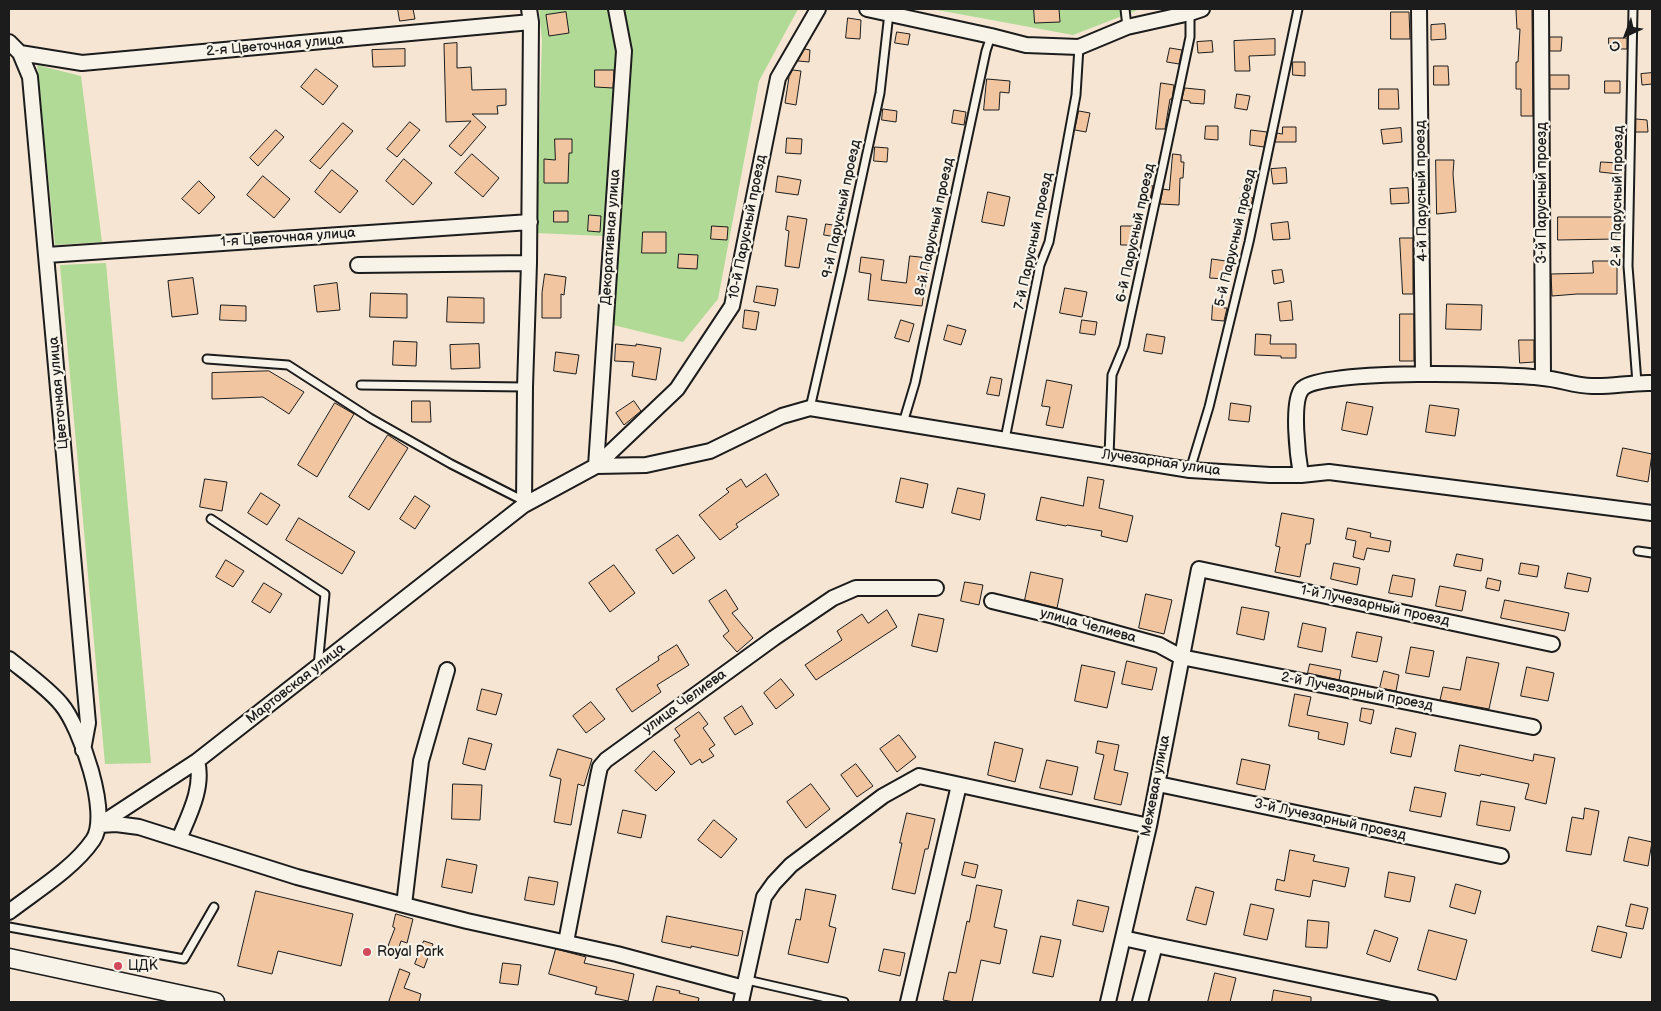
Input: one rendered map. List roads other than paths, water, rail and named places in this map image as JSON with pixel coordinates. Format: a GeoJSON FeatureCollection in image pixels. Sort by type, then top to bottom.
{"type":"FeatureCollection","features":[{"type":"Feature","properties":{"kind":"street","name":"Декоративная улица"},"geometry":{"type":"LineString","coordinates":[[596,466],[624,51],[616,9]]}},
{"type":"Feature","properties":{"kind":"street","name":"10-й Парусный проезд"},"geometry":{"type":"LineString","coordinates":[[596,466],[677,389],[732,306],[778,78],[818,9]]}},
{"type":"Feature","properties":{"kind":"street"},"geometry":{"type":"LineString","coordinates":[[867,9],[1026,45],[1079,47],[1127,27],[1196,11]]}},
{"type":"Feature","properties":{"kind":"street","name":"4-й Парусный проезд"},"geometry":{"type":"LineString","coordinates":[[1419,9],[1423,374]]}},
{"type":"Feature","properties":{"kind":"street","name":"3-й Парусный проезд"},"geometry":{"type":"LineString","coordinates":[[1541,9],[1543,378]]}},
{"type":"Feature","properties":{"kind":"street"},"geometry":{"type":"LineString","coordinates":[[524,503],[525,388],[530,263],[530,15]]}},
{"type":"Feature","properties":{"kind":"street","name":"2-я Цветочная улица"},"geometry":{"type":"LineString","coordinates":[[20,53],[82,64],[530,15]]}},
{"type":"Feature","properties":{"kind":"street","name":"Цветочная улица"},"geometry":{"type":"LineString","coordinates":[[9,42],[20,53],[30,77],[88,723],[83,750]]}},
{"type":"Feature","properties":{"kind":"street","name":"1-я Цветочная улица"},"geometry":{"type":"LineString","coordinates":[[47,255],[530,222]]}},
{"type":"Feature","properties":{"kind":"street"},"geometry":{"type":"LineString","coordinates":[[358,265],[530,263]]}},
{"type":"Feature","properties":{"kind":"street"},"geometry":{"type":"LineString","coordinates":[[1301,475],[1297,450],[1298,401],[1302,389],[1311,383],[1352,377],[1442,373],[1543,378],[1591,386],[1652,383]]}},
{"type":"Feature","properties":{"kind":"street","name":"Лучезарная улица"},"geometry":{"type":"LineString","coordinates":[[596,466],[646,465],[710,451],[782,416],[810,408],[1190,470],[1270,475],[1301,475],[1329,472],[1652,513]]}},
{"type":"Feature","properties":{"kind":"street","name":"Мартовская улица"},"geometry":{"type":"LineString","coordinates":[[9,912],[67,868],[83,853],[94,839],[99,825],[197,761],[524,503],[596,466]]}},
{"type":"Feature","properties":{"kind":"street","name":"1-й Лучезарный проезд"},"geometry":{"type":"LineString","coordinates":[[1199,569],[1552,644]]}},
{"type":"Feature","properties":{"kind":"street","name":"Межевая улица"},"geometry":{"type":"LineString","coordinates":[[1108,1002],[1158,784],[1199,569]]}},
{"type":"Feature","properties":{"kind":"street","name":"улица Челиева"},"geometry":{"type":"LineString","coordinates":[[566,942],[598,776],[600,767],[606,760],[774,638],[833,598],[856,588],[936,588]]}},
{"type":"Feature","properties":{"kind":"street","name":"улица Челиева"},"geometry":{"type":"LineString","coordinates":[[992,601],[1054,616],[1159,646],[1181,657]]}},
{"type":"Feature","properties":{"kind":"street","name":"2-й Лучезарный проезд"},"geometry":{"type":"LineString","coordinates":[[1181,657],[1533,727]]}},
{"type":"Feature","properties":{"kind":"street"},"geometry":{"type":"LineString","coordinates":[[9,659],[61,704],[69,716],[92,774],[97,797],[99,825],[116,824],[139,827],[298,877],[467,921],[617,954],[744,990],[764,897],[774,883],[791,864],[883,796],[919,776],[1149,826]]}},
{"type":"Feature","properties":{"kind":"street"},"geometry":{"type":"LineString","coordinates":[[404,905],[421,761],[447,670]]}},
{"type":"Feature","properties":{"kind":"street"},"geometry":{"type":"LineString","coordinates":[[179,839],[195,799],[200,771],[197,761]]}},
{"type":"Feature","properties":{"kind":"street","name":"3-й Лучезарный проезд"},"geometry":{"type":"LineString","coordinates":[[1158,784],[1502,856]]}},
{"type":"Feature","properties":{"kind":"street"},"geometry":{"type":"LineString","coordinates":[[908,1002],[959,785]]}},
{"type":"Feature","properties":{"kind":"street"},"geometry":{"type":"LineString","coordinates":[[1123,938],[1430,1002]]}},
{"type":"Feature","properties":{"kind":"street"},"geometry":{"type":"LineString","coordinates":[[1140,1002],[1155,945]]}},
{"type":"Feature","properties":{"kind":"street"},"geometry":{"type":"LineString","coordinates":[[9,958],[215,1002]]}},
{"type":"Feature","properties":{"kind":"lane"},"geometry":{"type":"LineString","coordinates":[[1125,9],[1127,27]]}},
{"type":"Feature","properties":{"kind":"lane","name":"5-й Парусный проезд"},"geometry":{"type":"LineString","coordinates":[[1190,470],[1209,407],[1249,242],[1298,9]]}},
{"type":"Feature","properties":{"kind":"lane","name":"2-й Парусный проезд"},"geometry":{"type":"LineString","coordinates":[[1633,9],[1628,266],[1637,383]]}},
{"type":"Feature","properties":{"kind":"lane","name":"6-й Парусный проезд"},"geometry":{"type":"LineString","coordinates":[[1109,456],[1112,375],[1124,346],[1196,11]]}},
{"type":"Feature","properties":{"kind":"lane","name":"9-й Парусный проезд"},"geometry":{"type":"LineString","coordinates":[[810,408],[880,93],[889,14]]}},
{"type":"Feature","properties":{"kind":"lane","name":"8-й Парусный проезд"},"geometry":{"type":"LineString","coordinates":[[903,423],[915,383],[986,51],[991,36]]}},
{"type":"Feature","properties":{"kind":"lane","name":"7-й Парусный проезд"},"geometry":{"type":"LineString","coordinates":[[1005,439],[1040,265],[1049,242],[1076,95],[1079,47]]}},
{"type":"Feature","properties":{"kind":"lane"},"geometry":{"type":"LineString","coordinates":[[207,359],[288,365],[370,418],[524,503]]}},
{"type":"Feature","properties":{"kind":"lane"},"geometry":{"type":"LineString","coordinates":[[361,385],[525,388]]}},
{"type":"Feature","properties":{"kind":"lane"},"geometry":{"type":"LineString","coordinates":[[211,519],[325,594],[318,666]]}},
{"type":"Feature","properties":{"kind":"lane"},"geometry":{"type":"LineString","coordinates":[[1638,551],[1652,553]]}},
{"type":"Feature","properties":{"kind":"lane"},"geometry":{"type":"LineString","coordinates":[[9,927],[184,959],[214,907]]}},
{"type":"Feature","properties":{"kind":"lane"},"geometry":{"type":"LineString","coordinates":[[744,990],[844,1002]]}},
{"type":"Feature","properties":{"kind":"place","name":"Royal Park"},"geometry":{"type":"Point","coordinates":[367,952]}},
{"type":"Feature","properties":{"kind":"place","name":"ЦДК"},"geometry":{"type":"Point","coordinates":[118,966]}}]}
